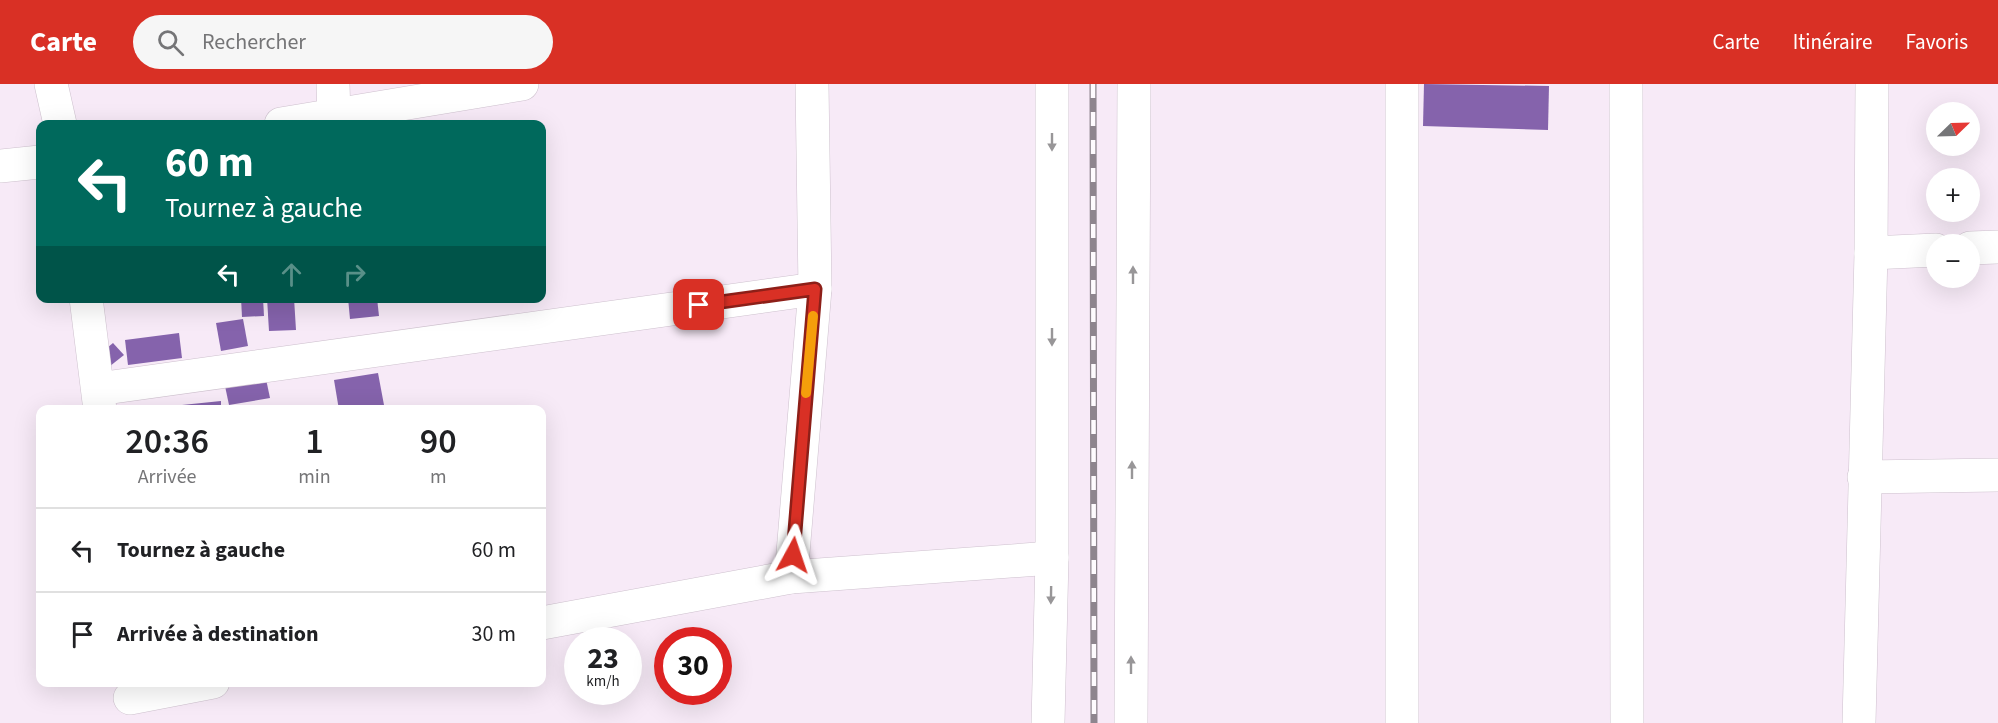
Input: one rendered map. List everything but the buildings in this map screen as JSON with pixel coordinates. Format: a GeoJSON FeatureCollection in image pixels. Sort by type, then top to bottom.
{"type":"FeatureCollection","features":[{"type":"Feature","properties":{"kind":"street"},"geometry":{"type":"LineString","coordinates":[[51,84],[59,120]]}},
{"type":"Feature","properties":{"kind":"street"},"geometry":{"type":"LineString","coordinates":[[333,84],[334,116]]}},
{"type":"Feature","properties":{"kind":"street"},"geometry":{"type":"LineString","coordinates":[[308,120],[522,84]]}},
{"type":"Feature","properties":{"kind":"street"},"geometry":{"type":"LineString","coordinates":[[791,577],[815,289],[812,84]]}},
{"type":"Feature","properties":{"kind":"street"},"geometry":{"type":"LineString","coordinates":[[1048,723],[1052,558],[1052,84]]}},
{"type":"Feature","properties":{"kind":"street"},"geometry":{"type":"LineString","coordinates":[[1131,723],[1134,84]]}},
{"type":"Feature","properties":{"kind":"street"},"geometry":{"type":"LineString","coordinates":[[1402,84],[1402,723]]}},
{"type":"Feature","properties":{"kind":"street"},"geometry":{"type":"LineString","coordinates":[[1626,84],[1627,723]]}},
{"type":"Feature","properties":{"kind":"street"},"geometry":{"type":"LineString","coordinates":[[1860,723],[1871,253],[1872,84]]}},
{"type":"Feature","properties":{"kind":"street"},"geometry":{"type":"LineString","coordinates":[[0,166],[36,162]]}},
{"type":"Feature","properties":{"kind":"street"},"geometry":{"type":"LineString","coordinates":[[1980,248],[1998,247]]}},
{"type":"Feature","properties":{"kind":"street"},"geometry":{"type":"LineString","coordinates":[[1871,253],[1926,250]]}},
{"type":"Feature","properties":{"kind":"street"},"geometry":{"type":"LineString","coordinates":[[87,303],[99,399],[815,289]]}},
{"type":"Feature","properties":{"kind":"street"},"geometry":{"type":"LineString","coordinates":[[1864,477],[1998,476]]}},
{"type":"Feature","properties":{"kind":"street"},"geometry":{"type":"LineString","coordinates":[[546,622],[791,577],[1052,558]]}},
{"type":"Feature","properties":{"kind":"street"},"geometry":{"type":"LineString","coordinates":[[131,701],[191,687]]}},
{"type":"Feature","properties":{"kind":"railway"},"geometry":{"type":"LineString","coordinates":[[1093,84],[1094,723]]}},
{"type":"Feature","properties":{"kind":"slow traffic"},"geometry":{"type":"LineString","coordinates":[[806,393],[813,316]]}},
{"type":"Feature","properties":{"kind":"route"},"geometry":{"type":"LineString","coordinates":[[699,305],[815,289],[793,555]]}}]}
